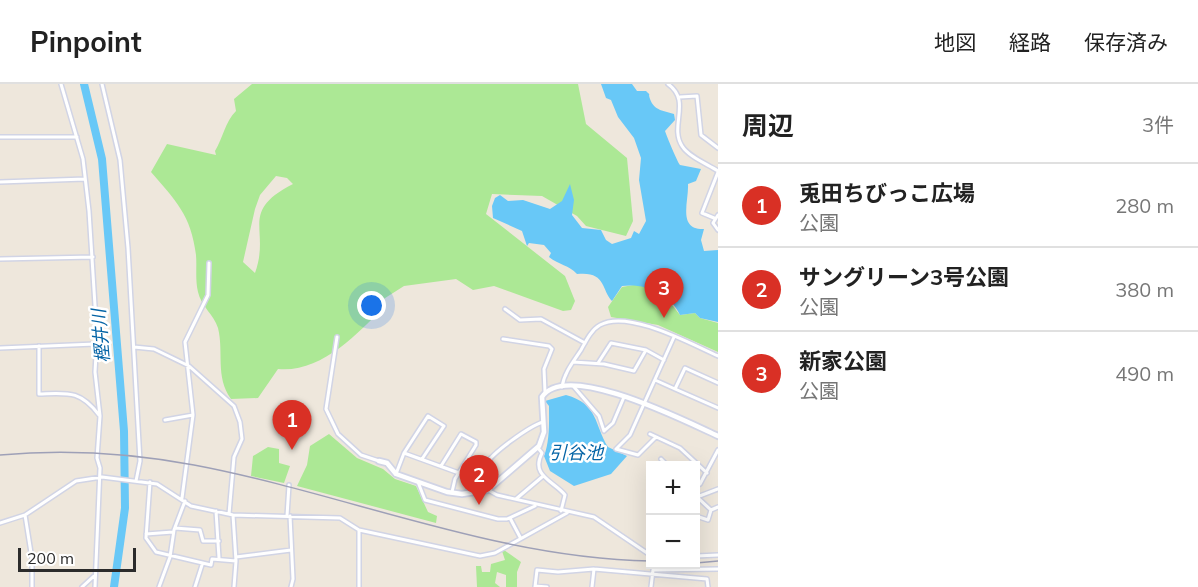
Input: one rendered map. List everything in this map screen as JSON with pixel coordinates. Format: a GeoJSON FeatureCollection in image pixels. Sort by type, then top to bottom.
{"type":"FeatureCollection","features":[{"type":"Feature","properties":{"kind":"street"},"geometry":{"type":"LineString","coordinates":[[61,84],[78,137],[93,257],[95,344],[100,416],[97,458],[101,477],[94,587]]}},
{"type":"Feature","properties":{"kind":"street"},"geometry":{"type":"LineString","coordinates":[[102,84],[120,160],[140,461],[135,480]]}},
{"type":"Feature","properties":{"kind":"street"},"geometry":{"type":"LineString","coordinates":[[668,84],[680,97],[680,143],[686,151],[718,171],[702,213],[716,216],[713,225],[718,230]]}},
{"type":"Feature","properties":{"kind":"street"},"geometry":{"type":"LineString","coordinates":[[680,97],[698,96],[701,135],[718,148]]}},
{"type":"Feature","properties":{"kind":"street"},"geometry":{"type":"LineString","coordinates":[[0,137],[78,137]]}},
{"type":"Feature","properties":{"kind":"street"},"geometry":{"type":"LineString","coordinates":[[0,182],[85,179]]}},
{"type":"Feature","properties":{"kind":"street"},"geometry":{"type":"LineString","coordinates":[[0,260],[93,257]]}},
{"type":"Feature","properties":{"kind":"street"},"geometry":{"type":"LineString","coordinates":[[159,587],[170,558],[174,530],[184,499],[193,415],[185,342],[208,295],[209,263]]}},
{"type":"Feature","properties":{"kind":"street"},"geometry":{"type":"LineString","coordinates":[[505,309],[520,320],[541,319],[585,343]]}},
{"type":"Feature","properties":{"kind":"street"},"geometry":{"type":"LineString","coordinates":[[562,387],[563,377],[598,326],[620,320],[646,325],[718,356]]}},
{"type":"Feature","properties":{"kind":"street"},"geometry":{"type":"LineString","coordinates":[[337,337],[326,408],[338,434],[361,455],[387,463],[396,474],[452,493],[469,494],[488,490],[538,448],[543,438],[541,402],[545,392],[544,369],[552,350],[549,346],[503,339]]}},
{"type":"Feature","properties":{"kind":"street"},"geometry":{"type":"LineString","coordinates":[[656,437],[638,455],[616,449],[630,435],[674,337]]}},
{"type":"Feature","properties":{"kind":"street"},"geometry":{"type":"LineString","coordinates":[[598,363],[611,343],[646,350],[664,360]]}},
{"type":"Feature","properties":{"kind":"street"},"geometry":{"type":"LineString","coordinates":[[0,348],[95,344]]}},
{"type":"Feature","properties":{"kind":"street"},"geometry":{"type":"LineString","coordinates":[[39,346],[39,394],[75,393],[90,403],[100,416]]}},
{"type":"Feature","properties":{"kind":"street"},"geometry":{"type":"LineString","coordinates":[[134,347],[154,349],[189,366],[234,406],[240,422],[242,439],[234,457],[231,515],[236,559],[234,587]]}},
{"type":"Feature","properties":{"kind":"street"},"geometry":{"type":"LineString","coordinates":[[573,362],[598,363],[634,371],[646,350]]}},
{"type":"Feature","properties":{"kind":"street"},"geometry":{"type":"LineString","coordinates":[[675,388],[685,368],[718,383]]}},
{"type":"Feature","properties":{"kind":"street"},"geometry":{"type":"LineString","coordinates":[[655,380],[718,408]]}},
{"type":"Feature","properties":{"kind":"street"},"geometry":{"type":"LineString","coordinates":[[545,392],[562,387],[574,387],[625,395],[718,436]]}},
{"type":"Feature","properties":{"kind":"street"},"geometry":{"type":"LineString","coordinates":[[574,387],[599,416],[604,431],[613,423],[625,395]]}},
{"type":"Feature","properties":{"kind":"street"},"geometry":{"type":"LineString","coordinates":[[165,420],[193,415]]}},
{"type":"Feature","properties":{"kind":"street"},"geometry":{"type":"LineString","coordinates":[[396,474],[404,453],[428,416],[444,426],[422,459]]}},
{"type":"Feature","properties":{"kind":"street"},"geometry":{"type":"LineString","coordinates":[[488,490],[484,471],[489,460],[528,428],[543,422]]}},
{"type":"Feature","properties":{"kind":"street"},"geometry":{"type":"LineString","coordinates":[[441,466],[461,434],[476,442],[459,473],[452,493]]}},
{"type":"Feature","properties":{"kind":"street"},"geometry":{"type":"LineString","coordinates":[[650,434],[680,448],[707,473]]}},
{"type":"Feature","properties":{"kind":"street"},"geometry":{"type":"LineString","coordinates":[[538,448],[542,453],[538,462],[542,477],[564,495],[561,511]]}},
{"type":"Feature","properties":{"kind":"street"},"geometry":{"type":"LineString","coordinates":[[700,484],[718,450]]}},
{"type":"Feature","properties":{"kind":"street"},"geometry":{"type":"LineString","coordinates":[[404,453],[459,473]]}},
{"type":"Feature","properties":{"kind":"street"},"geometry":{"type":"LineString","coordinates":[[712,464],[718,465]]}},
{"type":"Feature","properties":{"kind":"street"},"geometry":{"type":"LineString","coordinates":[[0,523],[25,515],[76,481],[101,477],[150,482],[165,487],[194,507],[231,515],[340,518],[359,530],[480,556],[495,553],[520,537],[567,513]]}},
{"type":"Feature","properties":{"kind":"street"},"geometry":{"type":"LineString","coordinates":[[515,499],[542,477]]}},
{"type":"Feature","properties":{"kind":"street"},"geometry":{"type":"LineString","coordinates":[[150,482],[146,534],[156,552],[170,558],[211,565],[212,559],[236,559],[291,550]]}},
{"type":"Feature","properties":{"kind":"street"},"geometry":{"type":"LineString","coordinates":[[418,482],[425,500],[498,519],[510,518],[536,505]]}},
{"type":"Feature","properties":{"kind":"street"},"geometry":{"type":"LineString","coordinates":[[289,485],[293,579],[291,587]]}},
{"type":"Feature","properties":{"kind":"street"},"geometry":{"type":"LineString","coordinates":[[700,496],[718,489]]}},
{"type":"Feature","properties":{"kind":"street"},"geometry":{"type":"LineString","coordinates":[[488,490],[567,513],[594,517],[646,552]]}},
{"type":"Feature","properties":{"kind":"street"},"geometry":{"type":"LineString","coordinates":[[700,500],[711,510]]}},
{"type":"Feature","properties":{"kind":"street"},"geometry":{"type":"LineString","coordinates":[[711,510],[718,507]]}},
{"type":"Feature","properties":{"kind":"street"},"geometry":{"type":"LineString","coordinates":[[700,517],[708,520],[711,510]]}},
{"type":"Feature","properties":{"kind":"street"},"geometry":{"type":"LineString","coordinates":[[216,511],[219,558]]}},
{"type":"Feature","properties":{"kind":"street"},"geometry":{"type":"LineString","coordinates":[[25,515],[32,559],[32,587]]}},
{"type":"Feature","properties":{"kind":"street"},"geometry":{"type":"LineString","coordinates":[[510,518],[520,537]]}},
{"type":"Feature","properties":{"kind":"street"},"geometry":{"type":"LineString","coordinates":[[146,534],[174,530],[200,530],[203,541],[219,541]]}},
{"type":"Feature","properties":{"kind":"street"},"geometry":{"type":"LineString","coordinates":[[359,530],[359,587]]}},
{"type":"Feature","properties":{"kind":"street"},"geometry":{"type":"LineString","coordinates":[[700,556],[718,555]]}},
{"type":"Feature","properties":{"kind":"street"},"geometry":{"type":"LineString","coordinates":[[195,587],[202,565]]}},
{"type":"Feature","properties":{"kind":"street"},"geometry":{"type":"LineString","coordinates":[[592,587],[594,569]]}},
{"type":"Feature","properties":{"kind":"street"},"geometry":{"type":"LineString","coordinates":[[547,587],[535,586],[537,570],[558,572],[594,569],[707,579],[708,587]]}},
{"type":"Feature","properties":{"kind":"street"},"geometry":{"type":"LineString","coordinates":[[651,587],[653,570],[718,569]]}},
{"type":"Feature","properties":{"kind":"street"},"geometry":{"type":"LineString","coordinates":[[82,587],[87,585],[96,574]]}},
{"type":"Feature","properties":{"kind":"green space"},"geometry":{"type":"Polygon","coordinates":[[[252,84],[578,84],[586,124],[627,158],[633,221],[626,236],[586,226],[577,216],[542,196],[492,194],[486,214],[565,276],[575,301],[571,310],[563,311],[494,286],[473,290],[456,279],[404,286],[382,300],[386,303],[384,307],[337,350],[309,365],[294,369],[278,369],[258,398],[231,399],[221,373],[218,328],[198,292],[196,255],[190,229],[175,200],[151,172],[167,144],[216,155],[215,151],[236,111],[234,99],[252,84]],[[276,176],[260,195],[255,209],[243,262],[255,273],[259,258],[261,213],[276,194],[293,184],[287,178],[276,176]]]}},
{"type":"Feature","properties":{"kind":"green space"},"geometry":{"type":"Polygon","coordinates":[[[639,284],[665,296],[680,315],[695,313],[700,318],[718,323],[718,352],[658,325],[611,317],[608,307],[622,287],[639,284]]]}},
{"type":"Feature","properties":{"kind":"green space"},"geometry":{"type":"Polygon","coordinates":[[[329,434],[357,458],[383,469],[395,479],[416,486],[428,512],[437,516],[436,523],[297,486],[307,465],[310,446],[329,434]]]}},
{"type":"Feature","properties":{"kind":"green space"},"geometry":{"type":"Polygon","coordinates":[[[268,447],[279,449],[279,463],[290,466],[284,483],[251,476],[253,456],[268,447]]]}},
{"type":"Feature","properties":{"kind":"green space"},"geometry":{"type":"Polygon","coordinates":[[[504,550],[521,562],[517,572],[517,587],[506,587],[506,575],[497,572],[495,583],[500,587],[477,587],[476,566],[481,566],[482,572],[490,572],[491,564],[505,560],[502,551],[504,550]]]}},
{"type":"Feature","properties":{"kind":"water"},"geometry":{"type":"Polygon","coordinates":[[[601,84],[632,84],[637,91],[646,91],[650,94],[652,103],[657,108],[674,114],[675,120],[665,131],[677,159],[680,165],[701,169],[696,181],[688,184],[686,213],[690,225],[704,229],[701,240],[704,251],[718,250],[718,322],[700,318],[695,313],[680,315],[676,307],[663,295],[639,286],[622,286],[612,301],[598,278],[593,275],[577,274],[553,260],[549,257],[551,253],[544,245],[529,243],[527,246],[522,231],[493,218],[492,206],[495,198],[500,195],[508,201],[523,200],[550,209],[562,201],[570,184],[574,200],[572,215],[582,228],[601,230],[606,240],[612,244],[631,238],[634,231],[639,234],[646,221],[639,180],[641,158],[634,138],[618,117],[611,100],[606,98],[601,84]]]}},
{"type":"Feature","properties":{"kind":"water","name":"引谷池"},"geometry":{"type":"Polygon","coordinates":[[[566,395],[585,404],[590,410],[608,447],[627,456],[611,474],[574,486],[550,471],[544,456],[549,424],[549,406],[545,401],[566,395]]]}},
{"type":"Feature","properties":{"kind":"waterway","name":"樫井川"},"geometry":{"type":"LineString","coordinates":[[84,84],[102,159],[124,431],[125,508],[114,587]]}},
{"type":"Feature","properties":{"kind":"railway"},"geometry":{"type":"LineString","coordinates":[[0,455],[73,452],[170,461],[251,477],[421,523],[534,549],[592,557],[646,561]]}},
{"type":"Feature","properties":{"kind":"railway"},"geometry":{"type":"LineString","coordinates":[[700,563],[718,561]]}},
{"type":"Feature","properties":{"kind":"place","name":"新家公園"},"geometry":{"type":"Point","coordinates":[664,318]}},
{"type":"Feature","properties":{"kind":"place","name":"兎田ちびっこ広場"},"geometry":{"type":"Point","coordinates":[292,450]}},
{"type":"Feature","properties":{"kind":"place","name":"サングリーン3号公園"},"geometry":{"type":"Point","coordinates":[479,505]}}]}
